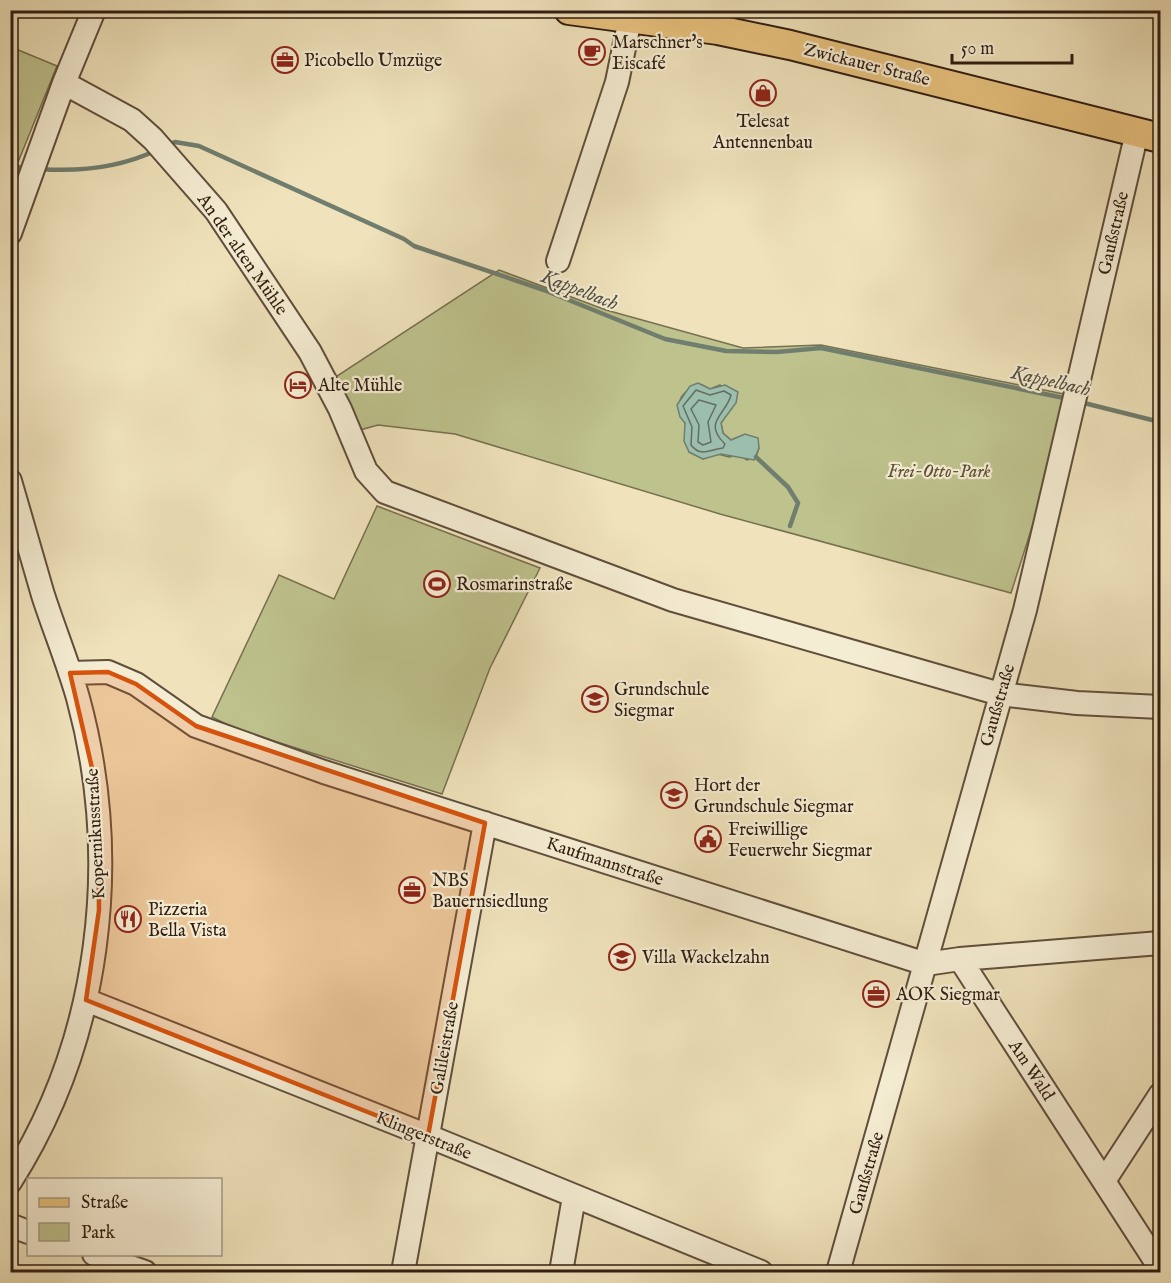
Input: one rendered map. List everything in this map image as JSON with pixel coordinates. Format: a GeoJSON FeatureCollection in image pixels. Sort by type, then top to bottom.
{"type":"FeatureCollection","features":[{"type":"Feature","properties":{"kind":"main road","name":"Zwickauer Straße"},"geometry":{"type":"LineString","coordinates":[[569,10],[718,30],[790,45],[1149,135]]}},
{"type":"Feature","properties":{"kind":"street"},"geometry":{"type":"LineString","coordinates":[[10,233],[64,83],[94,10]]}},
{"type":"Feature","properties":{"kind":"street"},"geometry":{"type":"LineString","coordinates":[[558,261],[617,82],[630,20]]}},
{"type":"Feature","properties":{"kind":"street","name":"An der alten Mühle"},"geometry":{"type":"LineString","coordinates":[[64,83],[132,120],[153,139],[216,211],[285,311],[310,352],[354,440],[366,471],[385,492],[673,600],[1000,694]]}},
{"type":"Feature","properties":{"kind":"street","name":"Gaußstraße"},"geometry":{"type":"LineString","coordinates":[[838,1272],[1027,601],[1078,383],[1149,135]]}},
{"type":"Feature","properties":{"kind":"street","name":"Kopernikusstraße"},"geometry":{"type":"LineString","coordinates":[[10,482],[70,673],[92,768],[98,822],[99,910],[86,1000],[68,1065],[55,1101],[10,1182]]}},
{"type":"Feature","properties":{"kind":"street","name":"Kaufmannstraße"},"geometry":{"type":"LineString","coordinates":[[70,673],[108,672],[136,684],[196,726],[324,772],[926,964],[960,958],[1161,943]]}},
{"type":"Feature","properties":{"kind":"street"},"geometry":{"type":"LineString","coordinates":[[1000,694],[1077,703],[1161,708]]}},
{"type":"Feature","properties":{"kind":"street","name":"Galileistraße"},"geometry":{"type":"LineString","coordinates":[[403,1272],[485,823]]}},
{"type":"Feature","properties":{"kind":"street","name":"Am Wald"},"geometry":{"type":"LineString","coordinates":[[960,958],[1161,1268]]}},
{"type":"Feature","properties":{"kind":"street","name":"Klingerstraße"},"geometry":{"type":"LineString","coordinates":[[86,1000],[428,1136],[574,1197],[724,1266],[761,1272]]}},
{"type":"Feature","properties":{"kind":"street"},"geometry":{"type":"LineString","coordinates":[[1104,1181],[1161,1095]]}},
{"type":"Feature","properties":{"kind":"street"},"geometry":{"type":"LineString","coordinates":[[561,1272],[574,1197]]}},
{"type":"Feature","properties":{"kind":"street"},"geometry":{"type":"LineString","coordinates":[[10,1225],[27,1232]]}},
{"type":"Feature","properties":{"kind":"street"},"geometry":{"type":"LineString","coordinates":[[100,1256],[145,1272]]}},
{"type":"Feature","properties":{"kind":"highlighted area"},"geometry":{"type":"Polygon","coordinates":[[[108,672],[136,684],[196,726],[485,823],[428,1136],[86,1000],[99,910],[98,822],[92,768],[70,673],[108,672]]]}},
{"type":"Feature","properties":{"kind":"green space"},"geometry":{"type":"Polygon","coordinates":[[[11,47],[57,66],[12,177],[10,177],[11,47]]]}},
{"type":"Feature","properties":{"kind":"green space","name":"Frei-Otto-Park"},"geometry":{"type":"Polygon","coordinates":[[[499,270],[606,310],[743,348],[821,345],[1069,395],[1041,499],[1011,593],[720,514],[455,434],[378,425],[360,430],[334,378],[499,270]],[[702,385],[694,387],[684,394],[679,403],[687,430],[689,452],[703,459],[718,454],[729,457],[739,455],[747,460],[756,457],[759,448],[741,436],[731,440],[723,433],[721,423],[731,407],[720,385],[710,389],[702,385]]]}},
{"type":"Feature","properties":{"kind":"green space"},"geometry":{"type":"Polygon","coordinates":[[[377,506],[540,568],[490,668],[442,794],[236,729],[212,717],[279,575],[334,599],[377,506]]]}},
{"type":"Feature","properties":{"kind":"water"},"geometry":{"type":"Polygon","coordinates":[[[698,383],[710,389],[725,385],[738,392],[736,403],[721,423],[723,433],[731,440],[745,434],[758,438],[759,448],[754,460],[721,454],[703,459],[689,452],[684,441],[685,423],[680,417],[677,405],[690,386],[698,383]]]}},
{"type":"Feature","properties":{"kind":"waterway","name":"Kappelbach"},"geometry":{"type":"LineString","coordinates":[[168,145],[175,142],[199,146],[404,239],[414,246],[544,290],[665,339],[726,351],[777,352],[821,348],[1069,399]]}},
{"type":"Feature","properties":{"kind":"waterway","name":"Kappelbach"},"geometry":{"type":"LineString","coordinates":[[40,169],[99,168],[155,151]]}},
{"type":"Feature","properties":{"kind":"waterway","name":"Kappelbach"},"geometry":{"type":"LineString","coordinates":[[10,166],[26,168]]}},
{"type":"Feature","properties":{"kind":"waterway","name":"Kappelbach"},"geometry":{"type":"LineString","coordinates":[[1080,402],[1160,422]]}},
{"type":"Feature","properties":{"kind":"waterway"},"geometry":{"type":"LineString","coordinates":[[756,457],[788,487],[798,503],[790,526]]}},
{"type":"Feature","properties":{"kind":"place","name":"Marschner's Eiscafé"},"geometry":{"type":"Point","coordinates":[592,52]}},
{"type":"Feature","properties":{"kind":"place","name":"Picobello Umzüge"},"geometry":{"type":"Point","coordinates":[285,60]}},
{"type":"Feature","properties":{"kind":"place","name":"Telesat Antennenbau"},"geometry":{"type":"Point","coordinates":[763,93]}},
{"type":"Feature","properties":{"kind":"place","name":"Alte Mühle"},"geometry":{"type":"Point","coordinates":[298,385]}},
{"type":"Feature","properties":{"kind":"place","name":"Rosmarinstraße"},"geometry":{"type":"Point","coordinates":[437,584]}},
{"type":"Feature","properties":{"kind":"place","name":"Grundschule Siegmar"},"geometry":{"type":"Point","coordinates":[595,699]}},
{"type":"Feature","properties":{"kind":"place","name":"Hort der Grundschule Siegmar"},"geometry":{"type":"Point","coordinates":[674,795]}},
{"type":"Feature","properties":{"kind":"place","name":"Freiwillige Feuerwehr Siegmar"},"geometry":{"type":"Point","coordinates":[708,839]}},
{"type":"Feature","properties":{"kind":"place","name":"NBS Bauernsiedlung"},"geometry":{"type":"Point","coordinates":[412,890]}},
{"type":"Feature","properties":{"kind":"place","name":"Pizzeria Bella Vista"},"geometry":{"type":"Point","coordinates":[128,919]}},
{"type":"Feature","properties":{"kind":"place","name":"Villa Wackelzahn"},"geometry":{"type":"Point","coordinates":[622,957]}},
{"type":"Feature","properties":{"kind":"place","name":"AOK Siegmar"},"geometry":{"type":"Point","coordinates":[876,994]}}]}
